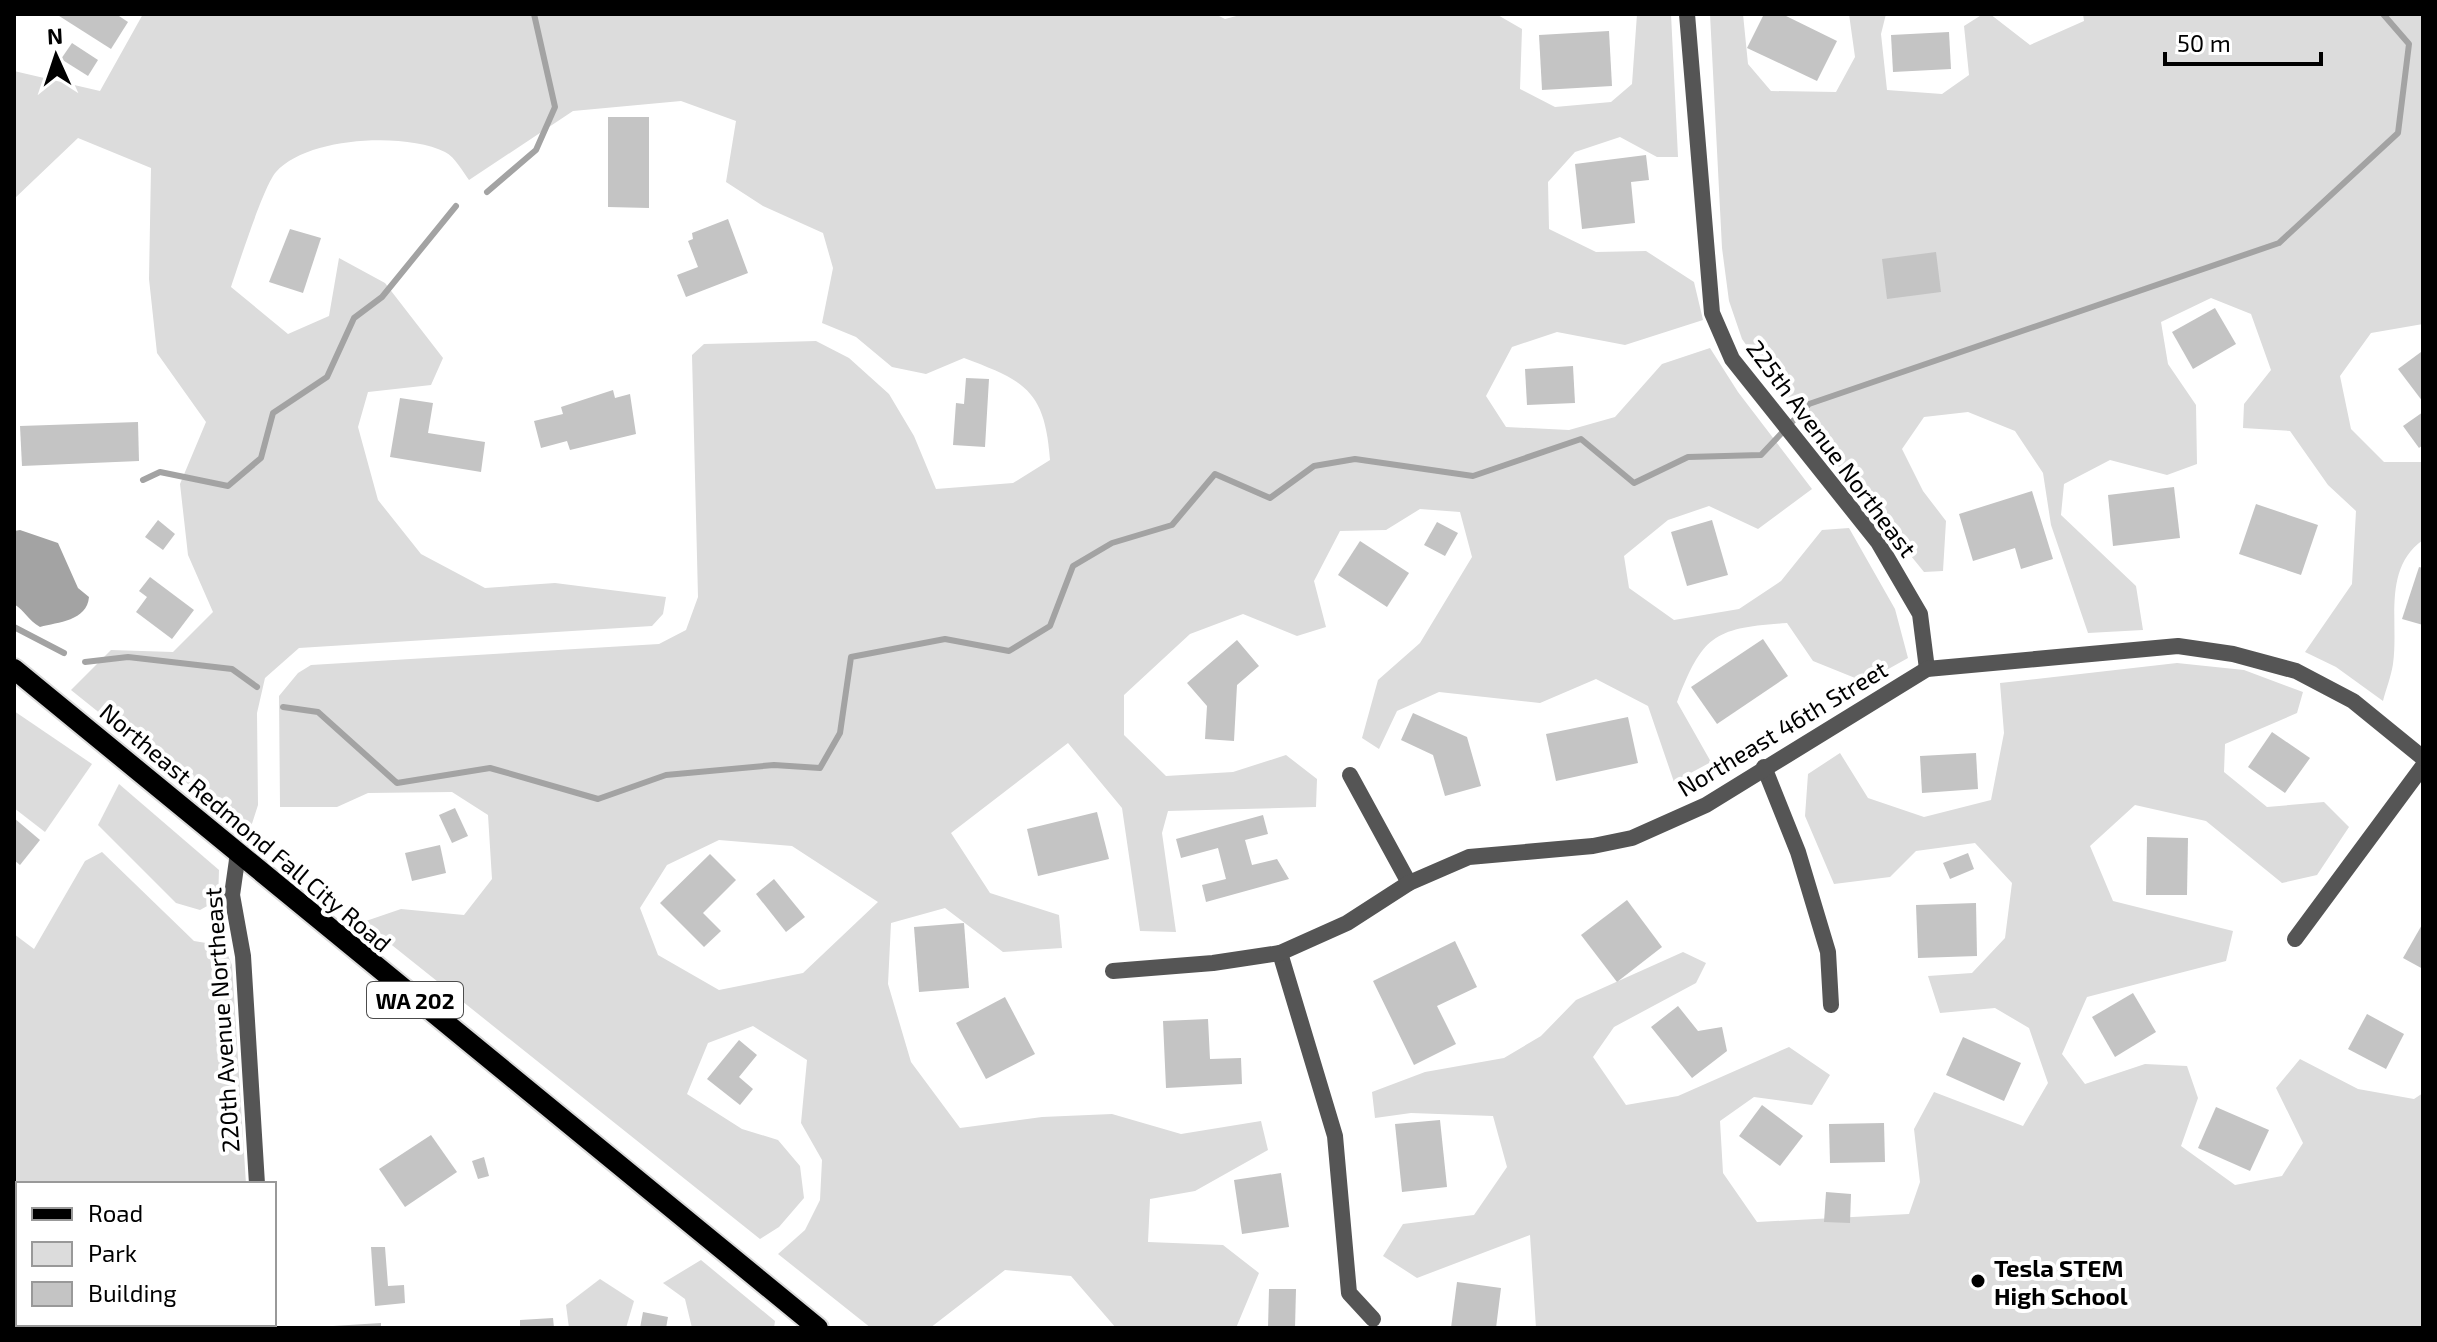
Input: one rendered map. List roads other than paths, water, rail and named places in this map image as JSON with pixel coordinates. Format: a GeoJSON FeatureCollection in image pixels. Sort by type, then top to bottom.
{"type":"FeatureCollection","features":[{"type":"Feature","properties":{"kind":"main road","name":"Northeast Redmond Fall City Road"},"geometry":{"type":"LineString","coordinates":[[14,669],[808,1325]]}},
{"type":"Feature","properties":{"kind":"street","name":"225th Avenue Northeast"},"geometry":{"type":"LineString","coordinates":[[1687,14],[1712,313],[1732,359],[1878,542],[1920,614],[1927,669]]}},
{"type":"Feature","properties":{"kind":"street","name":"Northeast 46th Street"},"geometry":{"type":"LineString","coordinates":[[1113,971],[1213,963],[1280,953],[1347,923],[1409,883],[1469,857],[1593,846],[1632,838],[1706,805],[1927,669],[2178,646],[2233,654],[2296,671],[2353,701],[2423,758]]}},
{"type":"Feature","properties":{"kind":"street"},"geometry":{"type":"LineString","coordinates":[[2295,939],[2423,766]]}},
{"type":"Feature","properties":{"kind":"street"},"geometry":{"type":"LineString","coordinates":[[1764,767],[1798,852],[1828,952],[1831,1005]]}},
{"type":"Feature","properties":{"kind":"street"},"geometry":{"type":"LineString","coordinates":[[1350,775],[1409,883]]}},
{"type":"Feature","properties":{"kind":"street","name":"220th Avenue Northeast"},"geometry":{"type":"LineString","coordinates":[[238,853],[232,895],[243,956],[257,1182]]}},
{"type":"Feature","properties":{"kind":"street"},"geometry":{"type":"LineString","coordinates":[[1280,953],[1335,1136],[1349,1293],[1373,1319]]}},
{"type":"Feature","properties":{"kind":"waterway"},"geometry":{"type":"LineString","coordinates":[[487,192],[536,150],[555,107],[534,14]]}},
{"type":"Feature","properties":{"kind":"waterway"},"geometry":{"type":"LineString","coordinates":[[283,707],[318,712],[397,783],[490,768],[598,799],[666,775],[774,765],[820,768],[840,733],[851,657],[945,639],[1009,651],[1050,626],[1073,566],[1112,543],[1172,525],[1215,474],[1270,498],[1314,466],[1355,459],[1473,476],[1581,439],[1634,483],[1688,457],[1761,455],[1809,404],[2279,243],[2398,133],[2409,44],[2383,14]]}},
{"type":"Feature","properties":{"kind":"waterway"},"geometry":{"type":"LineString","coordinates":[[143,480],[160,472],[228,486],[261,458],[273,413],[327,377],[354,318],[382,297],[456,206]]}},
{"type":"Feature","properties":{"kind":"waterway"},"geometry":{"type":"LineString","coordinates":[[14,627],[64,653]]}},
{"type":"Feature","properties":{"kind":"waterway"},"geometry":{"type":"LineString","coordinates":[[85,662],[128,657],[232,669],[257,687]]}},
{"type":"Feature","properties":{"kind":"place","name":"Tesla STEM High School"},"geometry":{"type":"Point","coordinates":[1978,1281]}}]}
